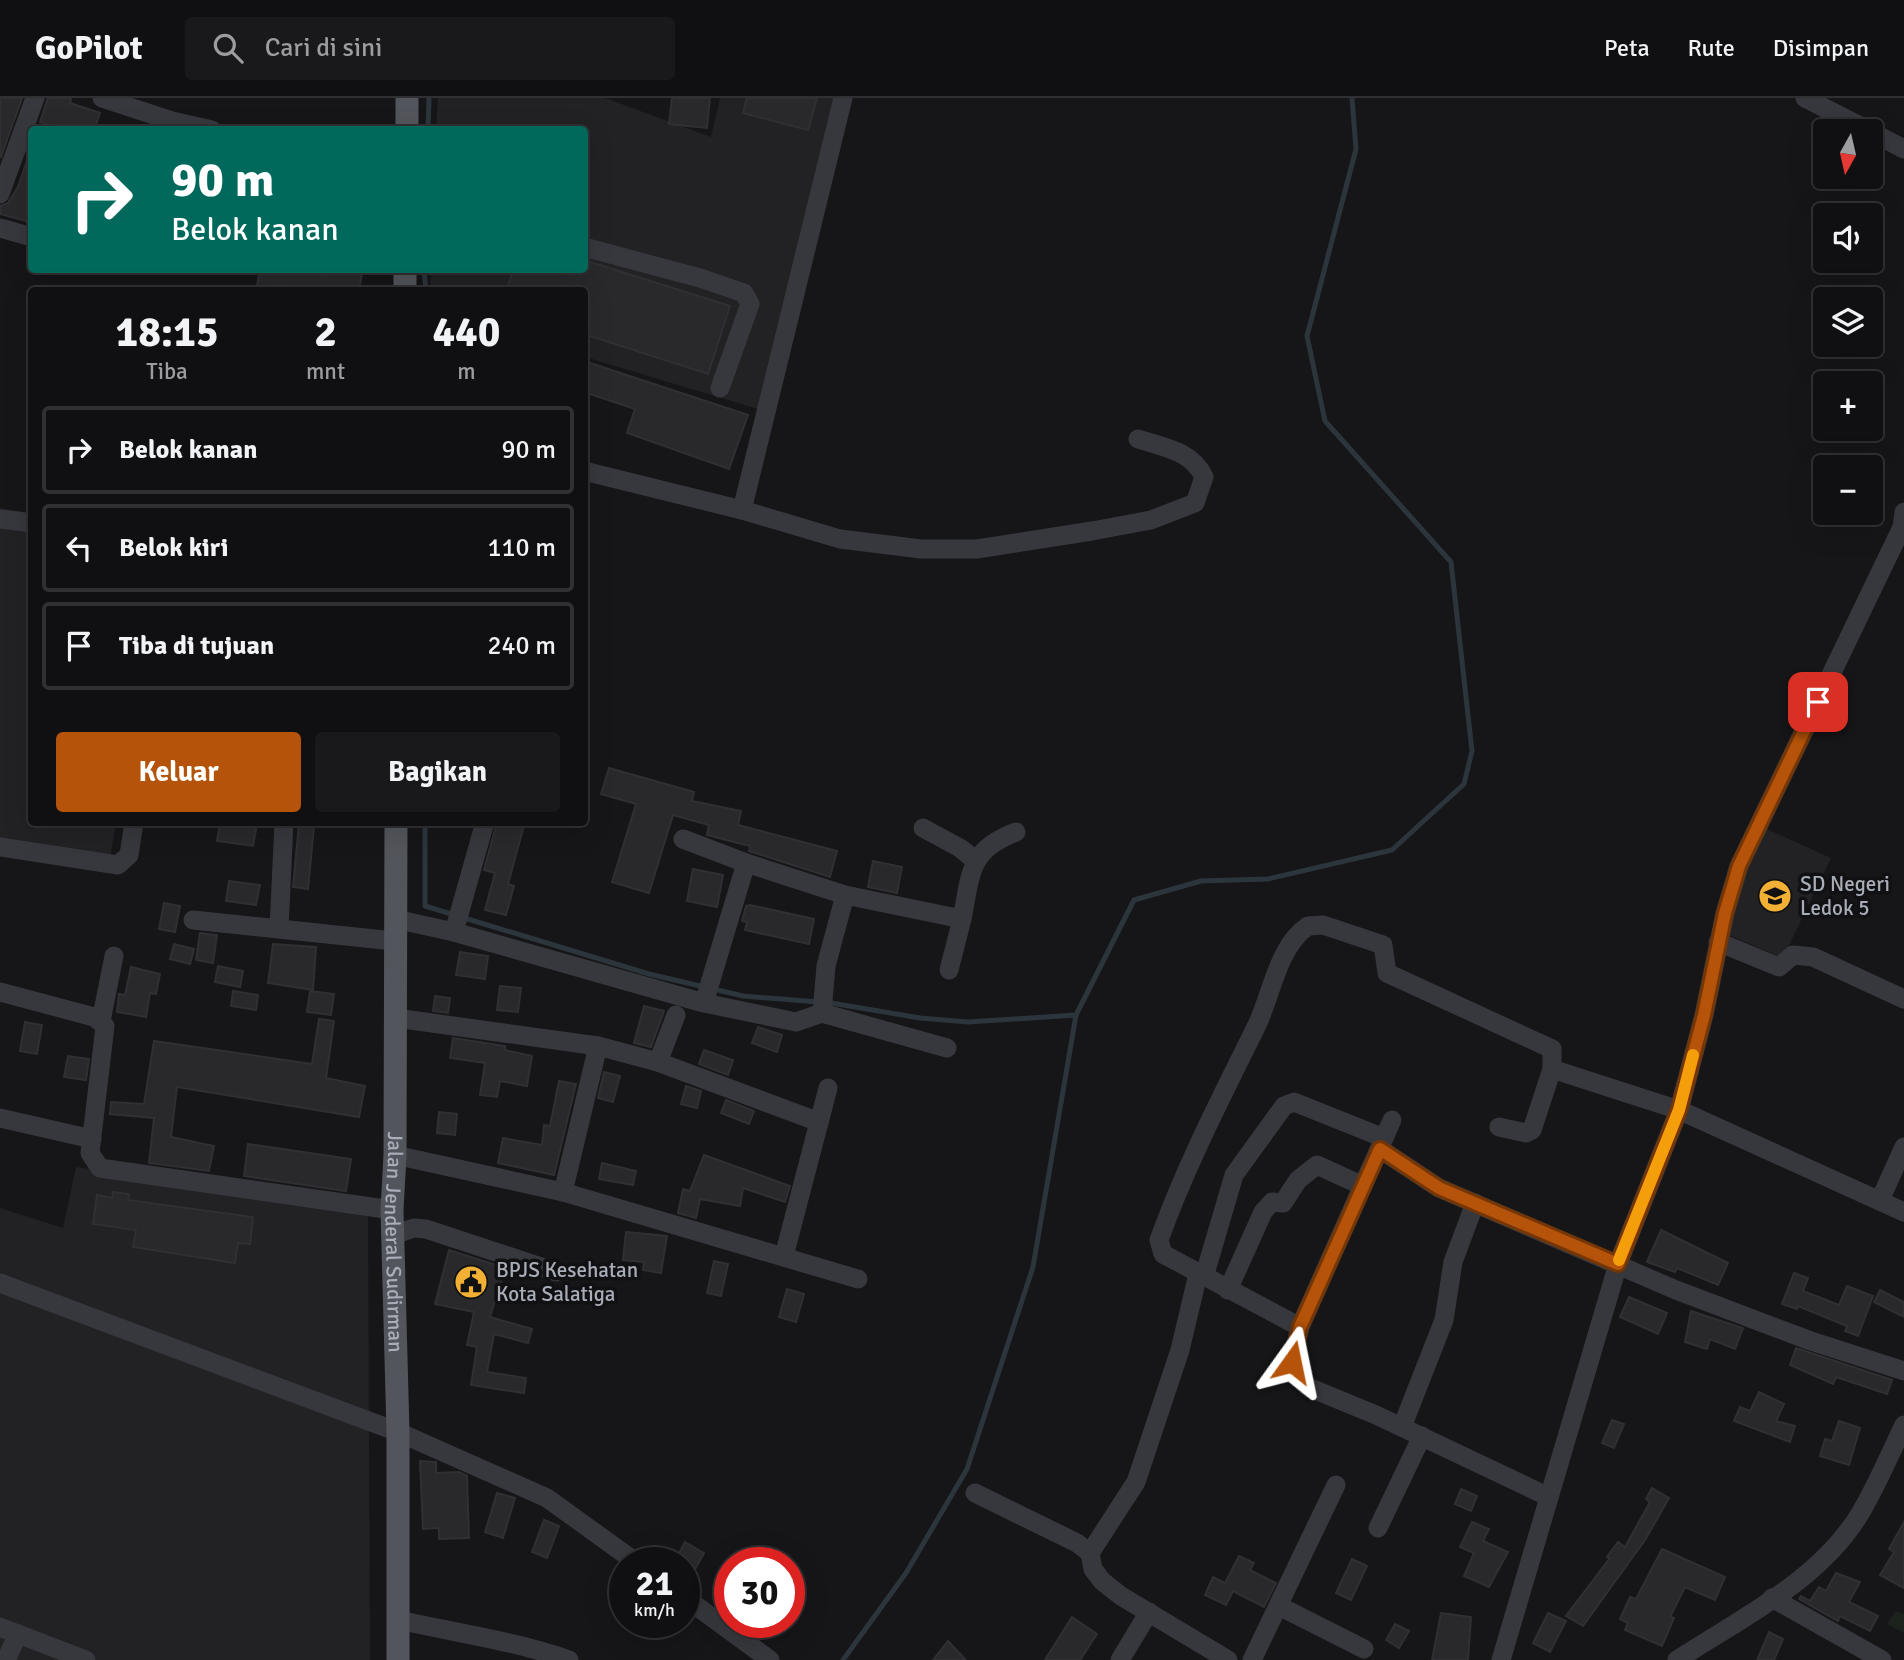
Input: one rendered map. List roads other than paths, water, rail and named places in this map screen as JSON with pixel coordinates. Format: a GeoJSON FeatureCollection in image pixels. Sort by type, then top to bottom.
{"type":"FeatureCollection","features":[{"type":"Feature","properties":{"kind":"main road"},"geometry":{"type":"LineString","coordinates":[[407,98],[407,126]]}},
{"type":"Feature","properties":{"kind":"main road","name":"Jalan Jenderal Sudirman"},"geometry":{"type":"LineString","coordinates":[[396,826],[395,1155],[392,1210],[398,1432],[398,1660]]}},
{"type":"Feature","properties":{"kind":"street"},"geometry":{"type":"LineString","coordinates":[[0,194],[35,98]]}},
{"type":"Feature","properties":{"kind":"street"},"geometry":{"type":"LineString","coordinates":[[102,98],[194,126]]}},
{"type":"Feature","properties":{"kind":"street"},"geometry":{"type":"LineString","coordinates":[[742,510],[843,98]]}},
{"type":"Feature","properties":{"kind":"street"},"geometry":{"type":"LineString","coordinates":[[1805,98],[1845,119]]}},
{"type":"Feature","properties":{"kind":"street"},"geometry":{"type":"LineString","coordinates":[[1883,138],[1904,149]]}},
{"type":"Feature","properties":{"kind":"street"},"geometry":{"type":"LineString","coordinates":[[0,228],[28,236]]}},
{"type":"Feature","properties":{"kind":"street"},"geometry":{"type":"LineString","coordinates":[[588,248],[700,278],[744,293],[750,304],[720,388]]}},
{"type":"Feature","properties":{"kind":"street"},"geometry":{"type":"LineString","coordinates":[[588,472],[742,510],[840,539],[921,549],[977,550],[1151,520],[1195,503],[1204,477],[1198,464],[1180,453],[1138,439]]}},
{"type":"Feature","properties":{"kind":"street"},"geometry":{"type":"LineString","coordinates":[[1500,1660],[1618,1264],[1679,1110],[1704,1015],[1718,942],[1739,866],[1902,527],[1904,512]]}},
{"type":"Feature","properties":{"kind":"street"},"geometry":{"type":"LineString","coordinates":[[0,519],[28,522]]}},
{"type":"Feature","properties":{"kind":"street"},"geometry":{"type":"LineString","coordinates":[[0,848],[118,865],[129,855],[133,826]]}},
{"type":"Feature","properties":{"kind":"street"},"geometry":{"type":"LineString","coordinates":[[278,929],[284,826]]}},
{"type":"Feature","properties":{"kind":"street"},"geometry":{"type":"LineString","coordinates":[[456,925],[484,826]]}},
{"type":"Feature","properties":{"kind":"street"},"geometry":{"type":"LineString","coordinates":[[923,828],[960,848],[975,860]]}},
{"type":"Feature","properties":{"kind":"street"},"geometry":{"type":"LineString","coordinates":[[949,970],[975,860],[994,840],[1016,832]]}},
{"type":"Feature","properties":{"kind":"street"},"geometry":{"type":"LineString","coordinates":[[682,839],[845,895],[962,919]]}},
{"type":"Feature","properties":{"kind":"street"},"geometry":{"type":"LineString","coordinates":[[707,991],[746,863]]}},
{"type":"Feature","properties":{"kind":"street"},"geometry":{"type":"LineString","coordinates":[[193,920],[278,929],[395,930],[456,925],[707,991],[796,1022],[822,1001],[845,895]]}},
{"type":"Feature","properties":{"kind":"street"},"geometry":{"type":"LineString","coordinates":[[1300,1327],[1163,1254],[1159,1240],[1217,1102],[1258,1022],[1289,945],[1308,926],[1323,925],[1383,945],[1387,973],[1552,1049],[1552,1069],[1532,1130],[1526,1133],[1499,1127]]}},
{"type":"Feature","properties":{"kind":"street"},"geometry":{"type":"LineString","coordinates":[[1718,942],[1779,967],[1793,956],[1813,957],[1904,999]]}},
{"type":"Feature","properties":{"kind":"street"},"geometry":{"type":"LineString","coordinates":[[101,1021],[114,956]]}},
{"type":"Feature","properties":{"kind":"street"},"geometry":{"type":"LineString","coordinates":[[0,992],[101,1021],[105,1026],[90,1153],[100,1168],[392,1210]]}},
{"type":"Feature","properties":{"kind":"street"},"geometry":{"type":"LineString","coordinates":[[822,1001],[947,1048]]}},
{"type":"Feature","properties":{"kind":"street"},"geometry":{"type":"LineString","coordinates":[[658,1062],[676,1014]]}},
{"type":"Feature","properties":{"kind":"street"},"geometry":{"type":"LineString","coordinates":[[396,1018],[598,1046],[658,1062],[819,1122]]}},
{"type":"Feature","properties":{"kind":"street"},"geometry":{"type":"LineString","coordinates":[[564,1192],[598,1046]]}},
{"type":"Feature","properties":{"kind":"street"},"geometry":{"type":"LineString","coordinates":[[1552,1069],[1679,1110],[1904,1212]]}},
{"type":"Feature","properties":{"kind":"street"},"geometry":{"type":"LineString","coordinates":[[784,1256],[828,1088]]}},
{"type":"Feature","properties":{"kind":"street"},"geometry":{"type":"LineString","coordinates":[[1090,1553],[1136,1482],[1234,1175],[1284,1105],[1294,1102],[1382,1144],[1439,1188],[1701,1300],[1904,1371]]}},
{"type":"Feature","properties":{"kind":"street"},"geometry":{"type":"LineString","coordinates":[[0,1118],[92,1139]]}},
{"type":"Feature","properties":{"kind":"street"},"geometry":{"type":"LineString","coordinates":[[1392,1119],[1300,1327],[1292,1362],[1296,1375],[1308,1387],[1422,1436],[1549,1497]]}},
{"type":"Feature","properties":{"kind":"street"},"geometry":{"type":"LineString","coordinates":[[1880,1200],[1904,1147]]}},
{"type":"Feature","properties":{"kind":"street"},"geometry":{"type":"LineString","coordinates":[[395,1155],[564,1192],[858,1279]]}},
{"type":"Feature","properties":{"kind":"street"},"geometry":{"type":"LineString","coordinates":[[1228,1290],[1264,1212],[1271,1203],[1283,1204],[1298,1180],[1317,1166],[1363,1186]]}},
{"type":"Feature","properties":{"kind":"street"},"geometry":{"type":"LineString","coordinates":[[1402,1427],[1444,1320],[1452,1262],[1475,1203]]}},
{"type":"Feature","properties":{"kind":"street"},"geometry":{"type":"LineString","coordinates":[[393,1235],[414,1228],[426,1229],[556,1272]]}},
{"type":"Feature","properties":{"kind":"street"},"geometry":{"type":"LineString","coordinates":[[0,1283],[398,1432],[547,1498],[615,1547]]}},
{"type":"Feature","properties":{"kind":"street"},"geometry":{"type":"LineString","coordinates":[[1677,1660],[1806,1575],[1834,1548],[1860,1513],[1904,1425]]}},
{"type":"Feature","properties":{"kind":"street"},"geometry":{"type":"LineString","coordinates":[[1378,1528],[1422,1436]]}},
{"type":"Feature","properties":{"kind":"street"},"geometry":{"type":"LineString","coordinates":[[1252,1660],[1336,1485]]}},
{"type":"Feature","properties":{"kind":"street"},"geometry":{"type":"LineString","coordinates":[[975,1493],[1077,1543],[1090,1553],[1093,1569],[1102,1581],[1228,1660]]}},
{"type":"Feature","properties":{"kind":"street"},"geometry":{"type":"LineString","coordinates":[[1772,1598],[1882,1660]]}},
{"type":"Feature","properties":{"kind":"street"},"geometry":{"type":"LineString","coordinates":[[1279,1606],[1364,1649]]}},
{"type":"Feature","properties":{"kind":"street"},"geometry":{"type":"LineString","coordinates":[[700,1609],[770,1660]]}},
{"type":"Feature","properties":{"kind":"street"},"geometry":{"type":"LineString","coordinates":[[1120,1660],[1149,1612]]}},
{"type":"Feature","properties":{"kind":"street"},"geometry":{"type":"LineString","coordinates":[[399,1620],[487,1640],[529,1646],[569,1660]]}},
{"type":"Feature","properties":{"kind":"street"},"geometry":{"type":"LineString","coordinates":[[6,1660],[9,1631],[86,1660]]}},
{"type":"Feature","properties":{"kind":"waterway"},"geometry":{"type":"LineString","coordinates":[[428,126],[429,98]]}},
{"type":"Feature","properties":{"kind":"waterway"},"geometry":{"type":"LineString","coordinates":[[843,1660],[906,1573],[967,1469],[1033,1267],[1076,1015],[1134,900],[1201,881],[1268,879],[1392,850],[1464,784],[1472,751],[1451,562],[1325,421],[1307,336],[1356,149],[1352,98]]}},
{"type":"Feature","properties":{"kind":"waterway"},"geometry":{"type":"LineString","coordinates":[[424,273],[426,287]]}},
{"type":"Feature","properties":{"kind":"waterway"},"geometry":{"type":"LineString","coordinates":[[425,826],[425,906],[649,974],[743,996],[831,1003],[920,1018],[968,1022],[1076,1015]]}},
{"type":"Feature","properties":{"kind":"place","name":"SD Negeri Ledok 5"},"geometry":{"type":"Point","coordinates":[1775,896]}},
{"type":"Feature","properties":{"kind":"place","name":"BPJS Kesehatan Kota Salatiga"},"geometry":{"type":"Point","coordinates":[471,1282]}}]}
